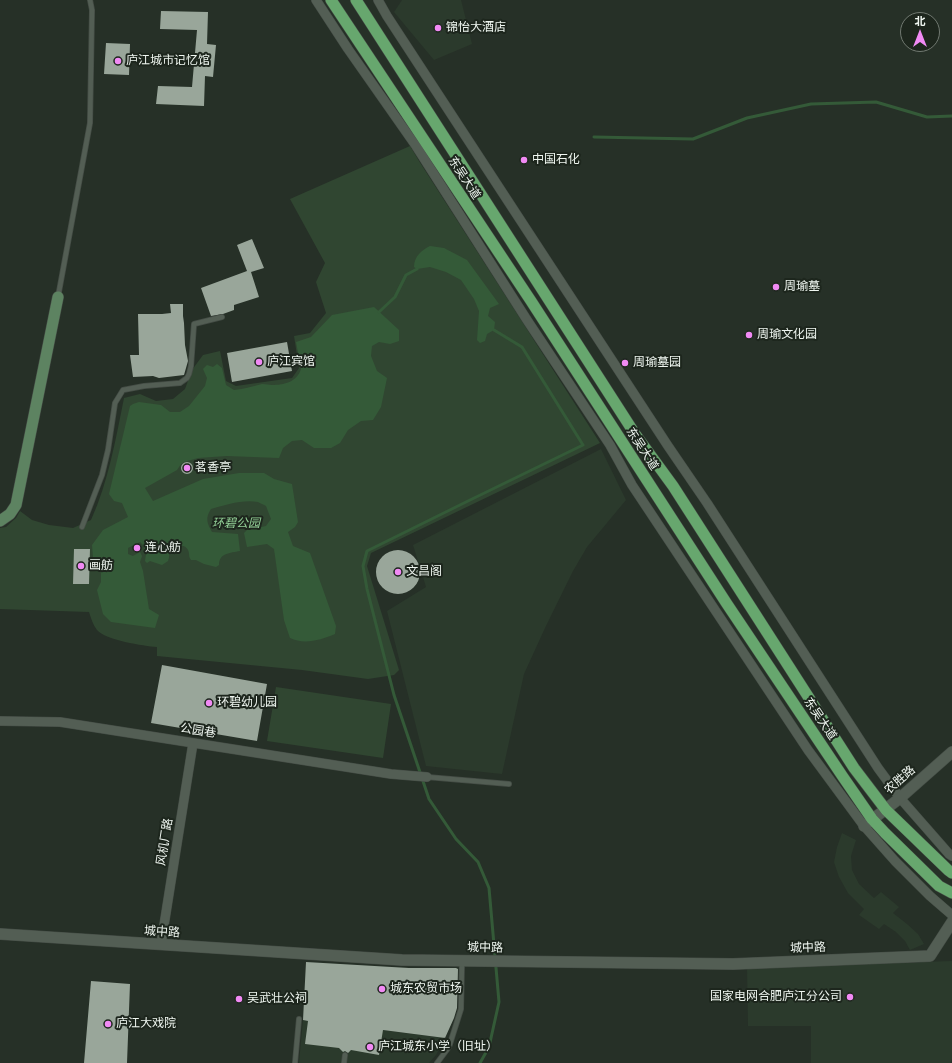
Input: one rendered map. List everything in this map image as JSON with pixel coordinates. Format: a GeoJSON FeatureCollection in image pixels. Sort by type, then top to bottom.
{"type":"FeatureCollection","features":[{"type":"Feature","properties":{"kind":"main road","name":"东吴大道"},"geometry":{"type":"LineString","coordinates":[[331,0],[526,295],[727,604],[843,777],[868,822],[885,833],[940,886],[952,893]]}},
{"type":"Feature","properties":{"kind":"main road","name":"东吴大道"},"geometry":{"type":"LineString","coordinates":[[356,0],[635,434],[673,486],[854,768],[886,810],[952,873]]}},
{"type":"Feature","properties":{"kind":"main road"},"geometry":{"type":"LineString","coordinates":[[0,521],[10,514],[16,505],[58,297]]}},
{"type":"Feature","properties":{"kind":"street"},"geometry":{"type":"LineString","coordinates":[[316,0],[348,49],[416,146],[610,445],[632,485],[808,750],[868,822],[895,860],[930,896],[952,915]]}},
{"type":"Feature","properties":{"kind":"street"},"geometry":{"type":"LineString","coordinates":[[378,0],[659,433],[707,503],[878,768],[900,798],[952,856]]}},
{"type":"Feature","properties":{"kind":"street","name":"公园巷"},"geometry":{"type":"LineString","coordinates":[[0,721],[60,722],[391,774],[427,777]]}},
{"type":"Feature","properties":{"kind":"street","name":"风机厂路"},"geometry":{"type":"LineString","coordinates":[[161,944],[193,743]]}},
{"type":"Feature","properties":{"kind":"street","name":"农胜路"},"geometry":{"type":"LineString","coordinates":[[868,822],[886,810],[952,752]]}},
{"type":"Feature","properties":{"kind":"street","name":"城中路"},"geometry":{"type":"LineString","coordinates":[[0,934],[402,960],[733,964],[930,956],[952,922]]}},
{"type":"Feature","properties":{"kind":"lane"},"geometry":{"type":"LineString","coordinates":[[58,297],[90,123],[92,10],[90,0]]}},
{"type":"Feature","properties":{"kind":"lane"},"geometry":{"type":"LineString","coordinates":[[82,527],[102,475],[108,450],[115,403],[123,390],[144,386],[180,383],[187,378],[191,366],[194,324],[222,317]]}},
{"type":"Feature","properties":{"kind":"lane"},"geometry":{"type":"LineString","coordinates":[[427,777],[509,784]]}},
{"type":"Feature","properties":{"kind":"lane"},"geometry":{"type":"LineString","coordinates":[[437,1063],[449,1047],[461,1009],[462,961]]}},
{"type":"Feature","properties":{"kind":"lane"},"geometry":{"type":"LineString","coordinates":[[295,1063],[299,1019]]}},
{"type":"Feature","properties":{"kind":"lane"},"geometry":{"type":"LineString","coordinates":[[344,1063],[345,1055]]}},
{"type":"Feature","properties":{"kind":"shaded area","name":"锦怡大酒店"},"geometry":{"type":"Polygon","coordinates":[[[402,0],[461,0],[472,44],[434,60],[394,12],[402,0]]]}},
{"type":"Feature","properties":{"kind":"shaded area"},"geometry":{"type":"Polygon","coordinates":[[[430,246],[444,248],[467,260],[499,304],[490,308],[488,316],[495,322],[494,330],[487,334],[485,341],[480,343],[477,340],[479,311],[474,299],[461,280],[446,272],[430,267],[417,269],[414,267],[415,260],[419,254],[430,246]]]}},
{"type":"Feature","properties":{"kind":"shaded area"},"geometry":{"type":"Polygon","coordinates":[[[374,307],[399,330],[399,341],[390,344],[379,342],[372,346],[371,356],[377,371],[387,378],[381,407],[373,420],[361,421],[348,430],[340,443],[331,448],[314,448],[302,440],[292,441],[283,448],[279,458],[227,456],[198,458],[184,462],[177,470],[145,488],[153,501],[203,479],[239,473],[264,473],[274,479],[292,484],[298,522],[295,527],[288,532],[293,546],[310,553],[336,626],[335,634],[312,641],[301,641],[290,638],[284,620],[274,549],[267,544],[247,547],[244,533],[247,530],[266,526],[271,519],[266,506],[252,501],[228,504],[211,509],[209,512],[207,520],[212,532],[238,534],[240,551],[223,556],[219,561],[219,565],[216,567],[196,560],[191,560],[187,548],[183,546],[172,546],[168,561],[162,565],[150,561],[147,563],[145,561],[146,554],[144,546],[140,542],[128,548],[128,554],[133,556],[140,552],[142,556],[140,562],[143,571],[149,609],[159,615],[155,628],[111,622],[103,614],[97,590],[101,582],[101,572],[94,571],[92,545],[103,530],[128,517],[122,503],[114,501],[109,494],[130,406],[139,402],[161,405],[170,412],[180,412],[189,406],[205,386],[207,378],[203,369],[207,365],[213,367],[217,364],[222,368],[226,385],[234,390],[262,384],[277,385],[290,382],[296,377],[301,369],[296,342],[311,337],[332,315],[374,307]]]}},
{"type":"Feature","properties":{"kind":"shaded area"},"geometry":{"type":"Polygon","coordinates":[[[601,449],[626,500],[587,547],[573,571],[524,674],[502,774],[426,766],[387,611],[426,587],[413,545],[601,449]]]}},
{"type":"Feature","properties":{"kind":"shaded area"},"geometry":{"type":"Polygon","coordinates":[[[842,833],[856,840],[851,856],[852,870],[859,884],[874,898],[881,892],[899,907],[893,913],[918,934],[924,944],[910,950],[905,941],[896,932],[884,924],[879,929],[859,915],[864,909],[848,893],[839,877],[834,862],[842,833]]]}},
{"type":"Feature","properties":{"kind":"shaded area","name":"国家电网合肥庐江分公司"},"geometry":{"type":"Polygon","coordinates":[[[952,961],[952,1059],[950,1063],[811,1063],[811,1026],[748,1026],[747,968],[952,961]]]}},
{"type":"Feature","properties":{"kind":"shaded area","name":"庐江城东小学（旧址）"},"geometry":{"type":"Polygon","coordinates":[[[303,1020],[445,1038],[436,1055],[429,1063],[299,1063],[303,1020]]]}},
{"type":"Feature","properties":{"kind":"green space","name":"环碧公园"},"geometry":{"type":"Polygon","coordinates":[[[410,146],[600,443],[371,553],[367,566],[399,670],[394,675],[368,679],[302,670],[157,656],[157,647],[116,640],[101,634],[94,626],[89,612],[0,609],[0,528],[6,527],[16,518],[20,511],[32,520],[49,525],[73,528],[91,520],[107,476],[124,398],[140,394],[156,401],[173,399],[185,389],[192,370],[203,355],[220,351],[226,381],[236,386],[292,378],[299,368],[294,336],[310,333],[326,313],[316,282],[325,263],[290,199],[410,146]]]}},
{"type":"Feature","properties":{"kind":"green space"},"geometry":{"type":"Polygon","coordinates":[[[276,687],[391,704],[383,758],[267,741],[276,687]]]}},
{"type":"Feature","properties":{"kind":"building"},"geometry":{"type":"Polygon","coordinates":[[[161,11],[208,12],[207,44],[216,45],[213,77],[205,76],[204,106],[156,104],[158,86],[192,87],[197,30],[160,29],[161,11]]]}},
{"type":"Feature","properties":{"kind":"building"},"geometry":{"type":"Polygon","coordinates":[[[106,43],[130,44],[129,75],[104,74],[106,43]]]}},
{"type":"Feature","properties":{"kind":"building"},"geometry":{"type":"Polygon","coordinates":[[[252,239],[264,268],[251,272],[259,297],[234,305],[234,310],[211,316],[201,288],[247,271],[237,245],[252,239]]]}},
{"type":"Feature","properties":{"kind":"building"},"geometry":{"type":"Polygon","coordinates":[[[170,304],[183,304],[185,345],[188,361],[184,375],[159,378],[153,376],[133,377],[130,355],[139,355],[138,314],[171,313],[170,304]]]}},
{"type":"Feature","properties":{"kind":"building","name":"庐江宾馆"},"geometry":{"type":"Polygon","coordinates":[[[287,342],[292,371],[232,382],[227,353],[287,342]]]}},
{"type":"Feature","properties":{"kind":"building","name":"茗香亭"},"geometry":{"type":"Polygon","coordinates":[[[185,462],[189,462],[193,468],[189,474],[185,474],[181,470],[181,466],[185,462]]]}},
{"type":"Feature","properties":{"kind":"building","name":"画舫"},"geometry":{"type":"Polygon","coordinates":[[[74,549],[90,549],[89,584],[73,584],[74,549]]]}},
{"type":"Feature","properties":{"kind":"building","name":"文昌阁"},"geometry":{"type":"Polygon","coordinates":[[[402,550],[407,551],[414,556],[419,563],[419,581],[414,588],[407,593],[394,594],[389,593],[382,588],[377,581],[376,568],[377,563],[382,556],[389,551],[402,550]]]}},
{"type":"Feature","properties":{"kind":"building","name":"环碧幼儿园"},"geometry":{"type":"Polygon","coordinates":[[[162,665],[267,684],[257,741],[151,723],[162,665]]]}},
{"type":"Feature","properties":{"kind":"building","name":"城东农贸市场"},"geometry":{"type":"Polygon","coordinates":[[[306,962],[409,968],[458,969],[457,1008],[445,1038],[383,1030],[379,1055],[351,1050],[348,1053],[345,1051],[343,1052],[339,1048],[305,1044],[308,1021],[303,1020],[306,962]]]}},
{"type":"Feature","properties":{"kind":"building","name":"庐江大戏院"},"geometry":{"type":"Polygon","coordinates":[[[91,981],[130,984],[127,1063],[84,1063],[91,981]]]}},
{"type":"Feature","properties":{"kind":"waterway"},"geometry":{"type":"LineString","coordinates":[[594,137],[693,139],[747,118],[811,104],[876,102],[927,117],[952,116]]}},
{"type":"Feature","properties":{"kind":"waterway"},"geometry":{"type":"LineString","coordinates":[[379,312],[395,297],[406,275],[417,269]]}},
{"type":"Feature","properties":{"kind":"waterway"},"geometry":{"type":"LineString","coordinates":[[480,1063],[489,1047],[499,1002],[489,888],[478,862],[456,839],[429,799],[394,695],[367,589],[363,566],[367,551],[583,445],[522,347],[494,330]]}},
{"type":"Feature","properties":{"kind":"place","name":"锦怡大酒店"},"geometry":{"type":"Point","coordinates":[438,28]}},
{"type":"Feature","properties":{"kind":"place","name":"庐江城市记忆馆"},"geometry":{"type":"Point","coordinates":[118,61]}},
{"type":"Feature","properties":{"kind":"place","name":"中国石化"},"geometry":{"type":"Point","coordinates":[524,160]}},
{"type":"Feature","properties":{"kind":"place","name":"周瑜墓"},"geometry":{"type":"Point","coordinates":[776,287]}},
{"type":"Feature","properties":{"kind":"place","name":"周瑜文化园"},"geometry":{"type":"Point","coordinates":[749,335]}},
{"type":"Feature","properties":{"kind":"place","name":"庐江宾馆"},"geometry":{"type":"Point","coordinates":[259,362]}},
{"type":"Feature","properties":{"kind":"place","name":"周瑜墓园"},"geometry":{"type":"Point","coordinates":[625,363]}},
{"type":"Feature","properties":{"kind":"place","name":"茗香亭"},"geometry":{"type":"Point","coordinates":[187,468]}},
{"type":"Feature","properties":{"kind":"place","name":"连心舫"},"geometry":{"type":"Point","coordinates":[137,548]}},
{"type":"Feature","properties":{"kind":"place","name":"画舫"},"geometry":{"type":"Point","coordinates":[81,566]}},
{"type":"Feature","properties":{"kind":"place","name":"文昌阁"},"geometry":{"type":"Point","coordinates":[398,572]}},
{"type":"Feature","properties":{"kind":"place","name":"环碧幼儿园"},"geometry":{"type":"Point","coordinates":[209,703]}},
{"type":"Feature","properties":{"kind":"place","name":"城东农贸市场"},"geometry":{"type":"Point","coordinates":[382,989]}},
{"type":"Feature","properties":{"kind":"place","name":"国家电网合肥庐江分公司"},"geometry":{"type":"Point","coordinates":[850,997]}},
{"type":"Feature","properties":{"kind":"place","name":"吴武壮公祠"},"geometry":{"type":"Point","coordinates":[239,999]}},
{"type":"Feature","properties":{"kind":"place","name":"庐江大戏院"},"geometry":{"type":"Point","coordinates":[108,1024]}},
{"type":"Feature","properties":{"kind":"place","name":"庐江城东小学（旧址）"},"geometry":{"type":"Point","coordinates":[370,1047]}}]}
